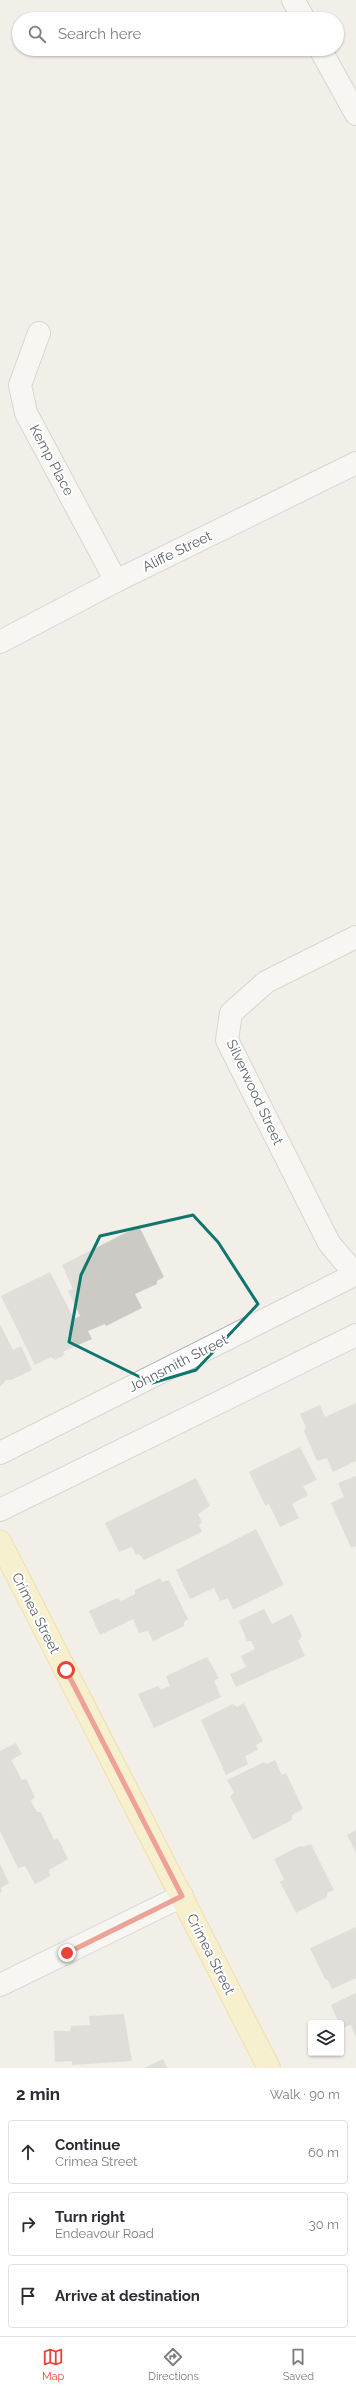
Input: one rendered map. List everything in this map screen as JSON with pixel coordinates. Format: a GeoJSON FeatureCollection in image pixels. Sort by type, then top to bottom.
{"type":"FeatureCollection","features":[{"type":"Feature","properties":{"kind":"main road","name":"Crimea Street"},"geometry":{"type":"LineString","coordinates":[[0,1542],[269,2068]]}},
{"type":"Feature","properties":{"kind":"street"},"geometry":{"type":"LineString","coordinates":[[293,0],[300,12]]}},
{"type":"Feature","properties":{"kind":"street"},"geometry":{"type":"LineString","coordinates":[[324,56],[356,114]]}},
{"type":"Feature","properties":{"kind":"street","name":"Kemp Place"},"geometry":{"type":"LineString","coordinates":[[39,333],[20,385],[26,413],[116,581]]}},
{"type":"Feature","properties":{"kind":"street","name":"Aliffe Street"},"geometry":{"type":"LineString","coordinates":[[0,642],[116,581],[356,463]]}},
{"type":"Feature","properties":{"kind":"street","name":"Silverwood Street"},"geometry":{"type":"LineString","coordinates":[[356,937],[266,982],[230,1013],[227,1040],[330,1243],[356,1274]]}},
{"type":"Feature","properties":{"kind":"street","name":"Johnsmith Street"},"geometry":{"type":"LineString","coordinates":[[0,1453],[356,1274]]}},
{"type":"Feature","properties":{"kind":"street"},"geometry":{"type":"LineString","coordinates":[[0,1510],[356,1335]]}},
{"type":"Feature","properties":{"kind":"street"},"geometry":{"type":"LineString","coordinates":[[0,1985],[182,1896]]}},
{"type":"Feature","properties":{"kind":"highlighted area"},"geometry":{"type":"Polygon","coordinates":[[[193,1215],[218,1242],[258,1304],[196,1370],[152,1383],[69,1342],[81,1275],[100,1236],[193,1215]]]}},
{"type":"Feature","properties":{"kind":"building"},"geometry":{"type":"Polygon","coordinates":[[[139,1226],[164,1277],[157,1281],[157,1284],[135,1294],[142,1308],[106,1326],[105,1324],[88,1331],[92,1339],[63,1352],[65,1355],[55,1360],[51,1357],[35,1365],[1,1296],[50,1272],[74,1319],[80,1316],[68,1291],[73,1289],[62,1265],[139,1226]]]}},
{"type":"Feature","properties":{"kind":"building"},"geometry":{"type":"Polygon","coordinates":[[[0,1324],[13,1350],[21,1346],[32,1370],[11,1380],[6,1380],[0,1387],[0,1324]]]}},
{"type":"Feature","properties":{"kind":"building"},"geometry":{"type":"Polygon","coordinates":[[[356,1403],[356,1461],[333,1472],[327,1458],[318,1461],[316,1459],[304,1431],[306,1428],[300,1414],[320,1405],[325,1417],[356,1403]]]}},
{"type":"Feature","properties":{"kind":"building"},"geometry":{"type":"Polygon","coordinates":[[[300,1447],[317,1480],[303,1486],[308,1495],[292,1504],[299,1518],[280,1527],[269,1504],[265,1505],[249,1472],[300,1447]]]}},
{"type":"Feature","properties":{"kind":"building"},"geometry":{"type":"Polygon","coordinates":[[[356,1476],[356,1546],[351,1548],[331,1503],[344,1497],[338,1483],[356,1476]]]}},
{"type":"Feature","properties":{"kind":"building"},"geometry":{"type":"Polygon","coordinates":[[[196,1478],[210,1506],[198,1514],[202,1522],[199,1525],[202,1532],[144,1560],[139,1554],[136,1555],[132,1547],[119,1552],[105,1523],[196,1478]]]}},
{"type":"Feature","properties":{"kind":"building"},"geometry":{"type":"Polygon","coordinates":[[[256,1529],[284,1585],[233,1610],[228,1598],[220,1601],[214,1588],[190,1599],[176,1570],[256,1529]]]}},
{"type":"Feature","properties":{"kind":"building"},"geometry":{"type":"Polygon","coordinates":[[[160,1578],[162,1582],[169,1580],[188,1619],[184,1622],[184,1626],[153,1641],[148,1631],[139,1633],[133,1619],[100,1635],[89,1611],[117,1598],[121,1601],[135,1594],[135,1590],[160,1578]]]}},
{"type":"Feature","properties":{"kind":"building"},"geometry":{"type":"Polygon","coordinates":[[[264,1609],[272,1624],[292,1614],[302,1636],[298,1641],[305,1656],[236,1687],[230,1674],[246,1667],[241,1656],[255,1649],[251,1641],[247,1641],[239,1621],[264,1609]]]}},
{"type":"Feature","properties":{"kind":"building"},"geometry":{"type":"Polygon","coordinates":[[[207,1657],[219,1678],[214,1681],[221,1697],[154,1728],[138,1694],[158,1686],[161,1690],[170,1686],[166,1676],[207,1657]]]}},
{"type":"Feature","properties":{"kind":"building"},"geometry":{"type":"Polygon","coordinates":[[[244,1703],[263,1741],[256,1745],[258,1750],[245,1756],[248,1764],[226,1775],[201,1720],[233,1704],[237,1707],[244,1703]]]}},
{"type":"Feature","properties":{"kind":"building"},"geometry":{"type":"Polygon","coordinates":[[[16,1743],[22,1754],[11,1760],[22,1780],[26,1779],[35,1797],[31,1801],[37,1812],[41,1812],[54,1840],[58,1838],[68,1859],[49,1870],[50,1876],[35,1884],[25,1866],[18,1868],[0,1831],[0,1751],[16,1743]]]}},
{"type":"Feature","properties":{"kind":"building"},"geometry":{"type":"Polygon","coordinates":[[[275,1760],[282,1775],[286,1773],[303,1809],[292,1815],[292,1820],[253,1840],[230,1796],[234,1793],[227,1780],[264,1762],[267,1764],[275,1760]]]}},
{"type":"Feature","properties":{"kind":"building"},"geometry":{"type":"Polygon","coordinates":[[[356,1830],[356,1853],[347,1835],[356,1830]]]}},
{"type":"Feature","properties":{"kind":"building"},"geometry":{"type":"Polygon","coordinates":[[[311,1844],[334,1890],[327,1893],[327,1897],[296,1913],[280,1882],[284,1879],[274,1859],[300,1846],[303,1847],[311,1844]]]}},
{"type":"Feature","properties":{"kind":"building"},"geometry":{"type":"Polygon","coordinates":[[[0,1864],[9,1883],[1,1888],[2,1891],[0,1893],[0,1864]]]}},
{"type":"Feature","properties":{"kind":"building"},"geometry":{"type":"Polygon","coordinates":[[[356,1927],[356,1978],[332,1989],[328,1980],[325,1979],[310,1948],[356,1927]]]}},
{"type":"Feature","properties":{"kind":"building"},"geometry":{"type":"Polygon","coordinates":[[[356,1993],[356,2038],[351,2025],[344,2027],[344,2020],[338,2020],[331,2005],[356,1993]]]}},
{"type":"Feature","properties":{"kind":"building"},"geometry":{"type":"Polygon","coordinates":[[[124,2014],[132,2061],[72,2065],[72,2061],[55,2062],[54,2031],[70,2031],[71,2026],[90,2025],[89,2016],[124,2014]]]}},
{"type":"Feature","properties":{"kind":"building"},"geometry":{"type":"Polygon","coordinates":[[[163,2059],[167,2068],[144,2068],[163,2059]]]}},
{"type":"Feature","properties":{"kind":"route"},"geometry":{"type":"LineString","coordinates":[[66,1670],[182,1896],[67,1953]]}}]}
